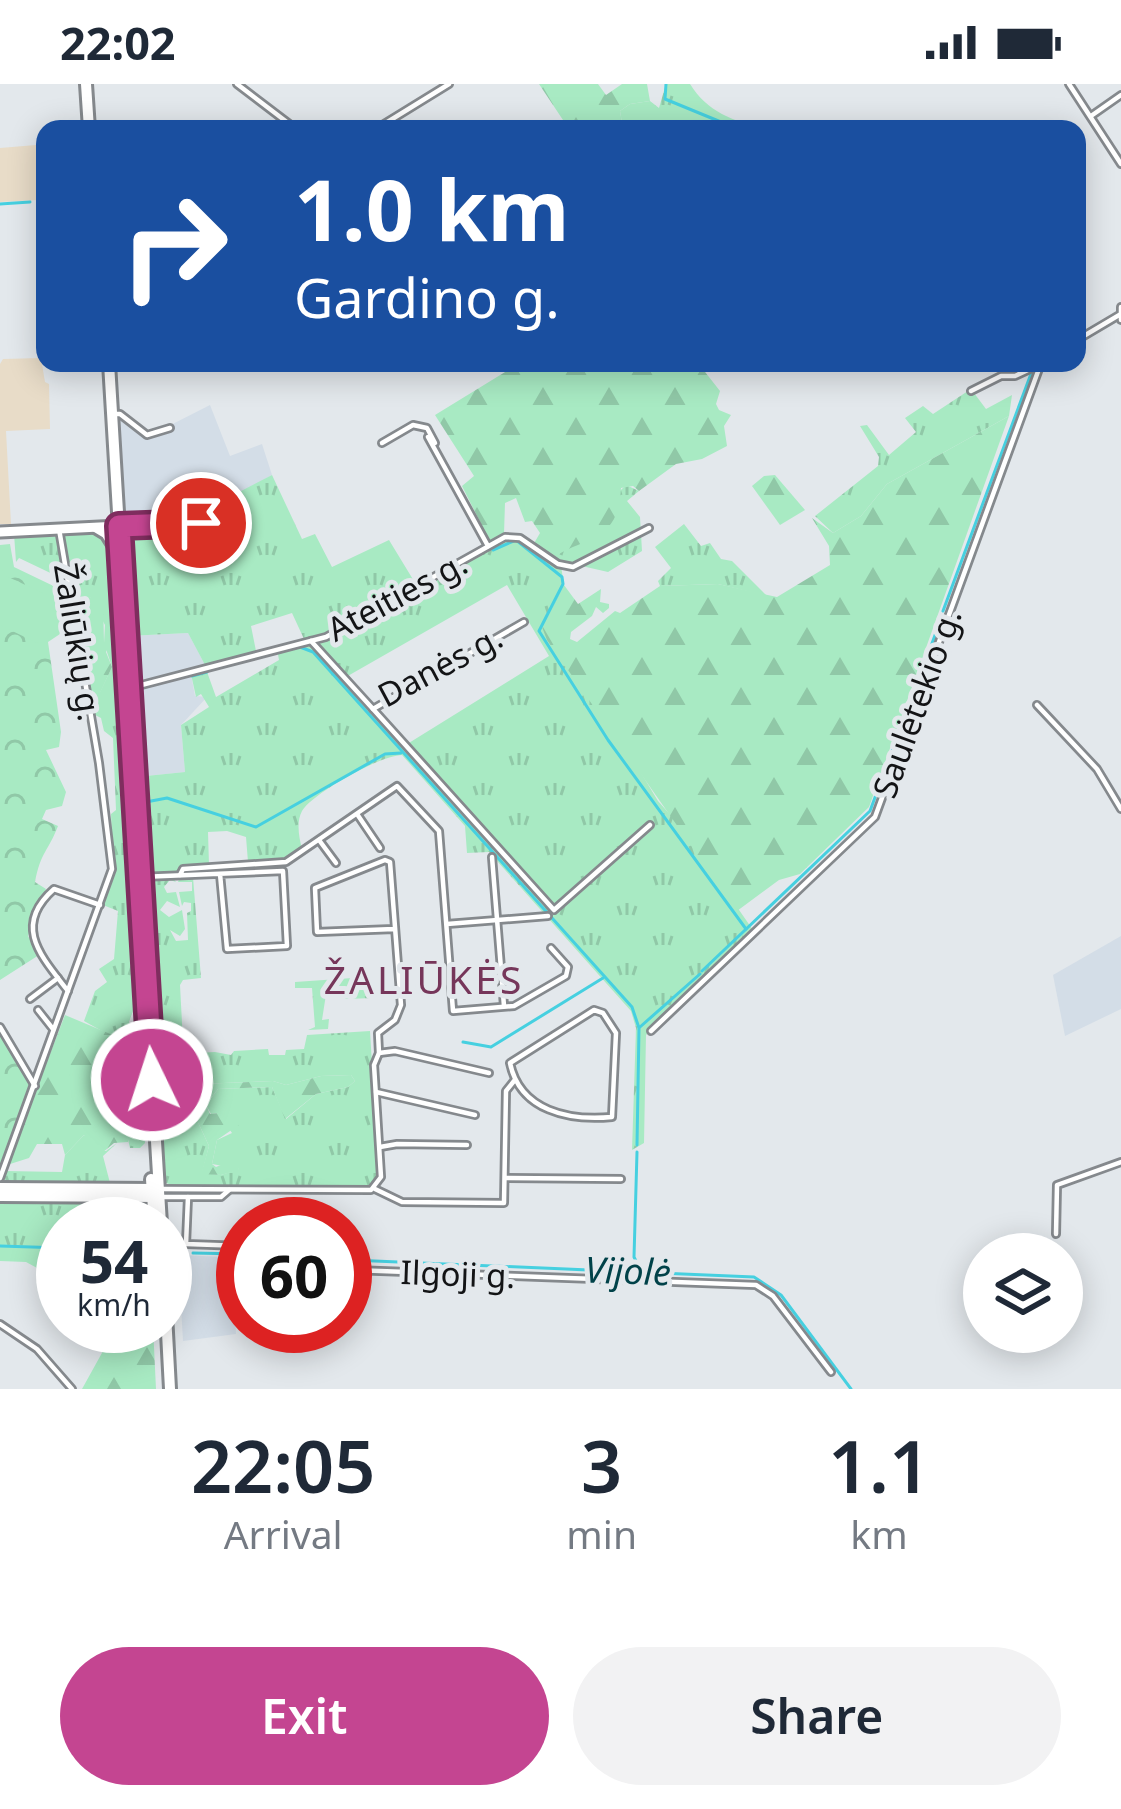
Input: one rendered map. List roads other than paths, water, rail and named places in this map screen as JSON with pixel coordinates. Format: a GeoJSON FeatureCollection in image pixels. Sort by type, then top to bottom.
{"type":"FeatureCollection","features":[{"type":"Feature","properties":{"kind":"main road"},"geometry":{"type":"LineString","coordinates":[[89,84],[92,120]]}},
{"type":"Feature","properties":{"kind":"main road"},"geometry":{"type":"LineString","coordinates":[[107,372],[155,1197]]}},
{"type":"Feature","properties":{"kind":"main road"},"geometry":{"type":"LineString","coordinates":[[0,532],[116,526]]}},
{"type":"Feature","properties":{"kind":"main road"},"geometry":{"type":"LineString","coordinates":[[116,526],[126,689]]}},
{"type":"Feature","properties":{"kind":"main road"},"geometry":{"type":"LineString","coordinates":[[91,527],[106,533],[114,547]]}},
{"type":"Feature","properties":{"kind":"main road"},"geometry":{"type":"LineString","coordinates":[[134,823],[140,929]]}},
{"type":"Feature","properties":{"kind":"main road"},"geometry":{"type":"LineString","coordinates":[[0,1192],[155,1193]]}},
{"type":"Feature","properties":{"kind":"main road"},"geometry":{"type":"LineString","coordinates":[[163,1353],[167,1389]]}},
{"type":"Feature","properties":{"kind":"main road"},"geometry":{"type":"LineString","coordinates":[[166,1353],[167,1389]]}},
{"type":"Feature","properties":{"kind":"street"},"geometry":{"type":"LineString","coordinates":[[237,84],[284,120]]}},
{"type":"Feature","properties":{"kind":"street"},"geometry":{"type":"LineString","coordinates":[[391,120],[449,84]]}},
{"type":"Feature","properties":{"kind":"street"},"geometry":{"type":"LineString","coordinates":[[1069,84],[1121,164]]}},
{"type":"Feature","properties":{"kind":"street"},"geometry":{"type":"LineString","coordinates":[[1091,116],[1121,95]]}},
{"type":"Feature","properties":{"kind":"street"},"geometry":{"type":"LineString","coordinates":[[1086,335],[1121,315]]}},
{"type":"Feature","properties":{"kind":"street"},"geometry":{"type":"LineString","coordinates":[[970,392],[1001,376],[1022,372]]}},
{"type":"Feature","properties":{"kind":"street","name":"Saulėtekio g."},"geometry":{"type":"LineString","coordinates":[[650,1030],[874,817],[1038,372]]}},
{"type":"Feature","properties":{"kind":"street"},"geometry":{"type":"LineString","coordinates":[[110,411],[147,435],[170,428]]}},
{"type":"Feature","properties":{"kind":"street"},"geometry":{"type":"LineString","coordinates":[[382,442],[412,425],[428,428],[436,449]]}},
{"type":"Feature","properties":{"kind":"street"},"geometry":{"type":"LineString","coordinates":[[428,437],[488,545]]}},
{"type":"Feature","properties":{"kind":"street"},"geometry":{"type":"LineString","coordinates":[[116,526],[212,521]]}},
{"type":"Feature","properties":{"kind":"street","name":"Ateities g."},"geometry":{"type":"LineString","coordinates":[[126,689],[311,641],[381,608],[505,537],[517,536],[558,564],[573,567],[649,528]]}},
{"type":"Feature","properties":{"kind":"street","name":"Žaliūkių g."},"geometry":{"type":"LineString","coordinates":[[0,1178],[112,869],[59,530]]}},
{"type":"Feature","properties":{"kind":"street","name":"Danės g."},"geometry":{"type":"LineString","coordinates":[[311,641],[373,709],[524,622]]}},
{"type":"Feature","properties":{"kind":"street"},"geometry":{"type":"LineString","coordinates":[[1037,705],[1097,770],[1121,809]]}},
{"type":"Feature","properties":{"kind":"street"},"geometry":{"type":"LineString","coordinates":[[373,709],[554,910],[650,825]]}},
{"type":"Feature","properties":{"kind":"street"},"geometry":{"type":"LineString","coordinates":[[180,875],[183,869],[286,862],[398,786],[439,831],[452,1011],[524,1002],[566,976],[568,967],[551,948]]}},
{"type":"Feature","properties":{"kind":"street"},"geometry":{"type":"LineString","coordinates":[[357,814],[380,848]]}},
{"type":"Feature","properties":{"kind":"street"},"geometry":{"type":"LineString","coordinates":[[319,840],[336,863]]}},
{"type":"Feature","properties":{"kind":"street"},"geometry":{"type":"LineString","coordinates":[[492,857],[504,1006]]}},
{"type":"Feature","properties":{"kind":"street"},"geometry":{"type":"LineString","coordinates":[[375,1189],[381,1181],[374,1065],[378,1033],[395,1020],[401,1005],[388,861],[315,888],[317,932],[394,929]]}},
{"type":"Feature","properties":{"kind":"street"},"geometry":{"type":"LineString","coordinates":[[140,877],[283,871],[286,946],[227,949],[220,874]]}},
{"type":"Feature","properties":{"kind":"street"},"geometry":{"type":"LineString","coordinates":[[69,992],[31,938],[49,893],[57,890],[100,905]]}},
{"type":"Feature","properties":{"kind":"street"},"geometry":{"type":"LineString","coordinates":[[447,924],[548,916]]}},
{"type":"Feature","properties":{"kind":"street"},"geometry":{"type":"LineString","coordinates":[[30,999],[58,978]]}},
{"type":"Feature","properties":{"kind":"street"},"geometry":{"type":"LineString","coordinates":[[38,1010],[54,1031]]}},
{"type":"Feature","properties":{"kind":"street"},"geometry":{"type":"LineString","coordinates":[[155,1193],[375,1189],[402,1202],[498,1205],[506,1196],[506,1091],[514,1079],[510,1063],[598,1010],[616,1033],[613,1117],[555,1113],[530,1099],[514,1079]]}},
{"type":"Feature","properties":{"kind":"street"},"geometry":{"type":"LineString","coordinates":[[0,1027],[35,1085]]}},
{"type":"Feature","properties":{"kind":"street"},"geometry":{"type":"LineString","coordinates":[[379,1053],[395,1051],[489,1073]]}},
{"type":"Feature","properties":{"kind":"street"},"geometry":{"type":"LineString","coordinates":[[376,1092],[476,1114]]}},
{"type":"Feature","properties":{"kind":"street"},"geometry":{"type":"LineString","coordinates":[[380,1147],[467,1145]]}},
{"type":"Feature","properties":{"kind":"street"},"geometry":{"type":"LineString","coordinates":[[1055,1233],[1057,1185],[1121,1162]]}},
{"type":"Feature","properties":{"kind":"street"},"geometry":{"type":"LineString","coordinates":[[506,1178],[621,1179]]}},
{"type":"Feature","properties":{"kind":"street"},"geometry":{"type":"LineString","coordinates":[[155,1193],[225,1196],[229,1190]]}},
{"type":"Feature","properties":{"kind":"street","name":"Ilgoji g."},"geometry":{"type":"LineString","coordinates":[[372,1271],[756,1285],[779,1302],[832,1372]]}},
{"type":"Feature","properties":{"kind":"street"},"geometry":{"type":"LineString","coordinates":[[0,1324],[37,1349],[72,1389]]}},
{"type":"Feature","properties":{"kind":"waterway"},"geometry":{"type":"LineString","coordinates":[[666,84],[665,99],[716,120]]}},
{"type":"Feature","properties":{"kind":"waterway"},"geometry":{"type":"LineString","coordinates":[[0,204],[30,202]]}},
{"type":"Feature","properties":{"kind":"waterway"},"geometry":{"type":"LineString","coordinates":[[943,611],[1032,372]]}},
{"type":"Feature","properties":{"kind":"waterway"},"geometry":{"type":"LineString","coordinates":[[493,550],[516,540],[562,577],[563,584],[539,631],[608,740],[746,929]]}},
{"type":"Feature","properties":{"kind":"waterway"},"geometry":{"type":"LineString","coordinates":[[702,971],[870,811],[941,619]]}},
{"type":"Feature","properties":{"kind":"waterway"},"geometry":{"type":"LineString","coordinates":[[290,649],[313,652],[632,1007],[639,1028],[637,1145]]}},
{"type":"Feature","properties":{"kind":"waterway"},"geometry":{"type":"LineString","coordinates":[[192,676],[207,672]]}},
{"type":"Feature","properties":{"kind":"waterway"},"geometry":{"type":"LineString","coordinates":[[146,802],[167,798],[256,827],[385,754],[401,753]]}},
{"type":"Feature","properties":{"kind":"waterway"},"geometry":{"type":"LineString","coordinates":[[640,1027],[700,974]]}},
{"type":"Feature","properties":{"kind":"waterway"},"geometry":{"type":"LineString","coordinates":[[463,1042],[491,1047],[603,978]]}},
{"type":"Feature","properties":{"kind":"waterway"},"geometry":{"type":"LineString","coordinates":[[637,1152],[634,1257],[640,1269]]}},
{"type":"Feature","properties":{"kind":"waterway","name":"Vijolė"},"geometry":{"type":"LineString","coordinates":[[0,1246],[36,1247]]}},
{"type":"Feature","properties":{"kind":"waterway","name":"Vijolė"},"geometry":{"type":"LineString","coordinates":[[193,1253],[216,1253]]}},
{"type":"Feature","properties":{"kind":"waterway","name":"Vijolė"},"geometry":{"type":"LineString","coordinates":[[372,1261],[754,1277],[781,1295],[851,1389]]}},
{"type":"Feature","properties":{"kind":"district","name":"ŽALIŪKĖS"},"geometry":{"type":"Point","coordinates":[424,980]}}]}
